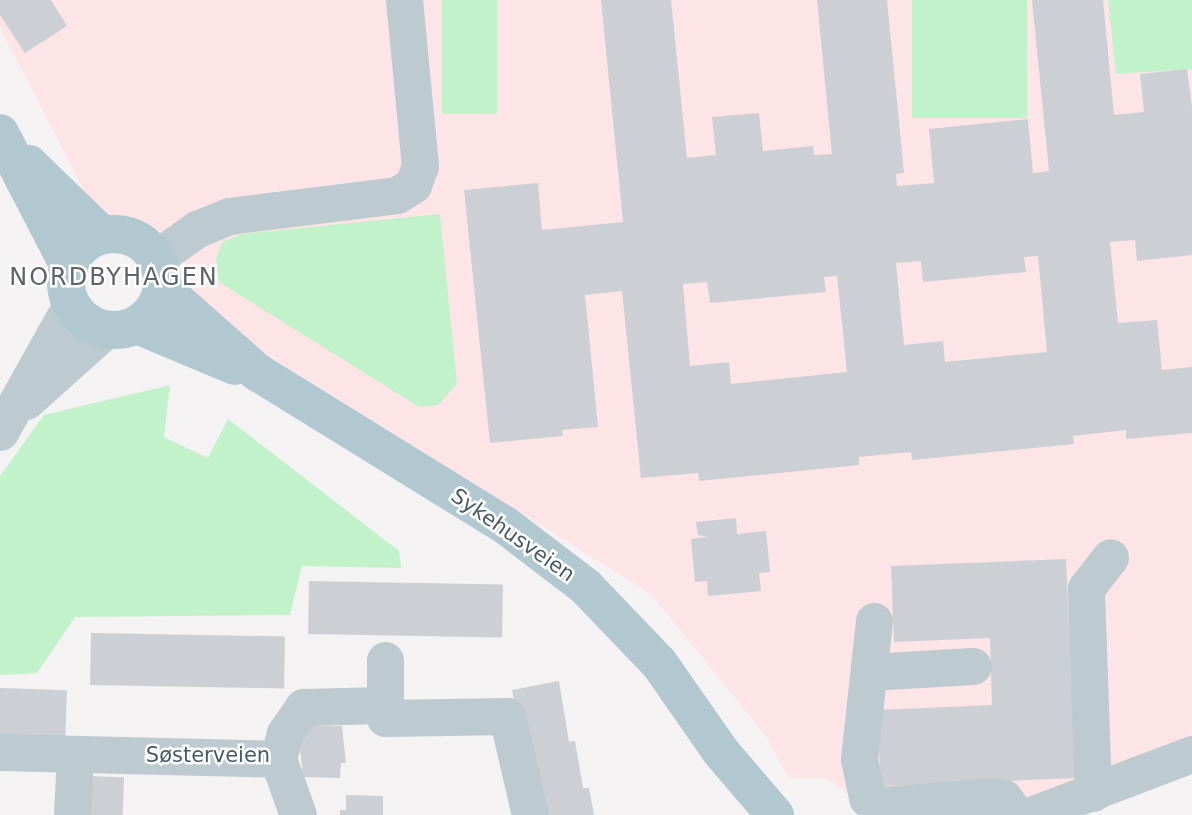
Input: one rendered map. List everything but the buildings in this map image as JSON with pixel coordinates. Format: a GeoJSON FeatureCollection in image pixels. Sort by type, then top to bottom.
{"type":"FeatureCollection","features":[{"type":"Feature","properties":{"kind":"main road"},"geometry":{"type":"LineString","coordinates":[[5,140],[102,235]]}},
{"type":"Feature","properties":{"kind":"main road"},"geometry":{"type":"LineString","coordinates":[[5,140],[69,266]]}},
{"type":"Feature","properties":{"kind":"main road"},"geometry":{"type":"LineString","coordinates":[[102,235],[139,240],[159,273],[154,310],[121,328],[79,317],[71,305],[66,286],[69,266],[81,246],[102,235]]}},
{"type":"Feature","properties":{"kind":"main road","name":"Sykehusveien"},"geometry":{"type":"LineString","coordinates":[[159,273],[257,372],[505,525],[566,570],[638,638],[721,752],[775,815]]}},
{"type":"Feature","properties":{"kind":"main road","name":"Sykehusveien"},"geometry":{"type":"LineString","coordinates":[[121,328],[257,372]]}},
{"type":"Feature","properties":{"kind":"main road","name":"Sykehusveien"},"geometry":{"type":"LineString","coordinates":[[721,752],[741,815]]}},
{"type":"Feature","properties":{"kind":"street"},"geometry":{"type":"LineString","coordinates":[[159,273],[197,229],[229,216],[397,195],[413,185],[420,166],[404,0]]}},
{"type":"Feature","properties":{"kind":"street"},"geometry":{"type":"LineString","coordinates":[[8,420],[71,305]]}},
{"type":"Feature","properties":{"kind":"street"},"geometry":{"type":"LineString","coordinates":[[8,420],[121,328]]}},
{"type":"Feature","properties":{"kind":"street"},"geometry":{"type":"LineString","coordinates":[[1093,793],[1086,588],[1110,557]]}},
{"type":"Feature","properties":{"kind":"street"},"geometry":{"type":"LineString","coordinates":[[874,621],[859,759],[867,798],[882,805],[991,796],[1004,798],[1016,815]]}},
{"type":"Feature","properties":{"kind":"street"},"geometry":{"type":"LineString","coordinates":[[385,660],[385,718],[507,716],[530,815]]}},
{"type":"Feature","properties":{"kind":"street"},"geometry":{"type":"LineString","coordinates":[[869,672],[973,666]]}},
{"type":"Feature","properties":{"kind":"street","name":"Søsterveien"},"geometry":{"type":"LineString","coordinates":[[0,752],[278,758],[285,733],[303,707],[385,705]]}},
{"type":"Feature","properties":{"kind":"street"},"geometry":{"type":"LineString","coordinates":[[72,815],[75,754]]}},
{"type":"Feature","properties":{"kind":"street"},"geometry":{"type":"LineString","coordinates":[[1031,815],[1192,754]]}},
{"type":"Feature","properties":{"kind":"street"},"geometry":{"type":"LineString","coordinates":[[278,758],[298,815]]}},
{"type":"Feature","properties":{"kind":"shaded area"},"geometry":{"type":"Polygon","coordinates":[[[0,0],[1192,0],[1192,734],[1079,784],[952,815],[875,815],[827,778],[789,778],[765,735],[651,594],[224,328],[200,308],[173,234],[98,218],[0,27],[0,0]]]}},
{"type":"Feature","properties":{"kind":"green space"},"geometry":{"type":"Polygon","coordinates":[[[442,0],[497,0],[497,114],[442,114],[442,0]]]}},
{"type":"Feature","properties":{"kind":"green space"},"geometry":{"type":"Polygon","coordinates":[[[912,0],[1027,0],[1027,118],[912,118],[912,0]]]}},
{"type":"Feature","properties":{"kind":"green space"},"geometry":{"type":"Polygon","coordinates":[[[1108,0],[1192,0],[1192,69],[1116,74],[1108,0]]]}},
{"type":"Feature","properties":{"kind":"green space"},"geometry":{"type":"Polygon","coordinates":[[[440,214],[457,384],[438,405],[419,407],[219,282],[216,259],[222,242],[241,234],[440,214]]]}},
{"type":"Feature","properties":{"kind":"green space"},"geometry":{"type":"Polygon","coordinates":[[[170,385],[164,437],[208,458],[228,419],[399,551],[401,568],[302,566],[290,615],[75,617],[37,673],[0,675],[0,476],[44,415],[170,385]]]}},
{"type":"Feature","properties":{"kind":"district","name":"NORDBYHAGEN"},"geometry":{"type":"Point","coordinates":[114,278]}}]}
